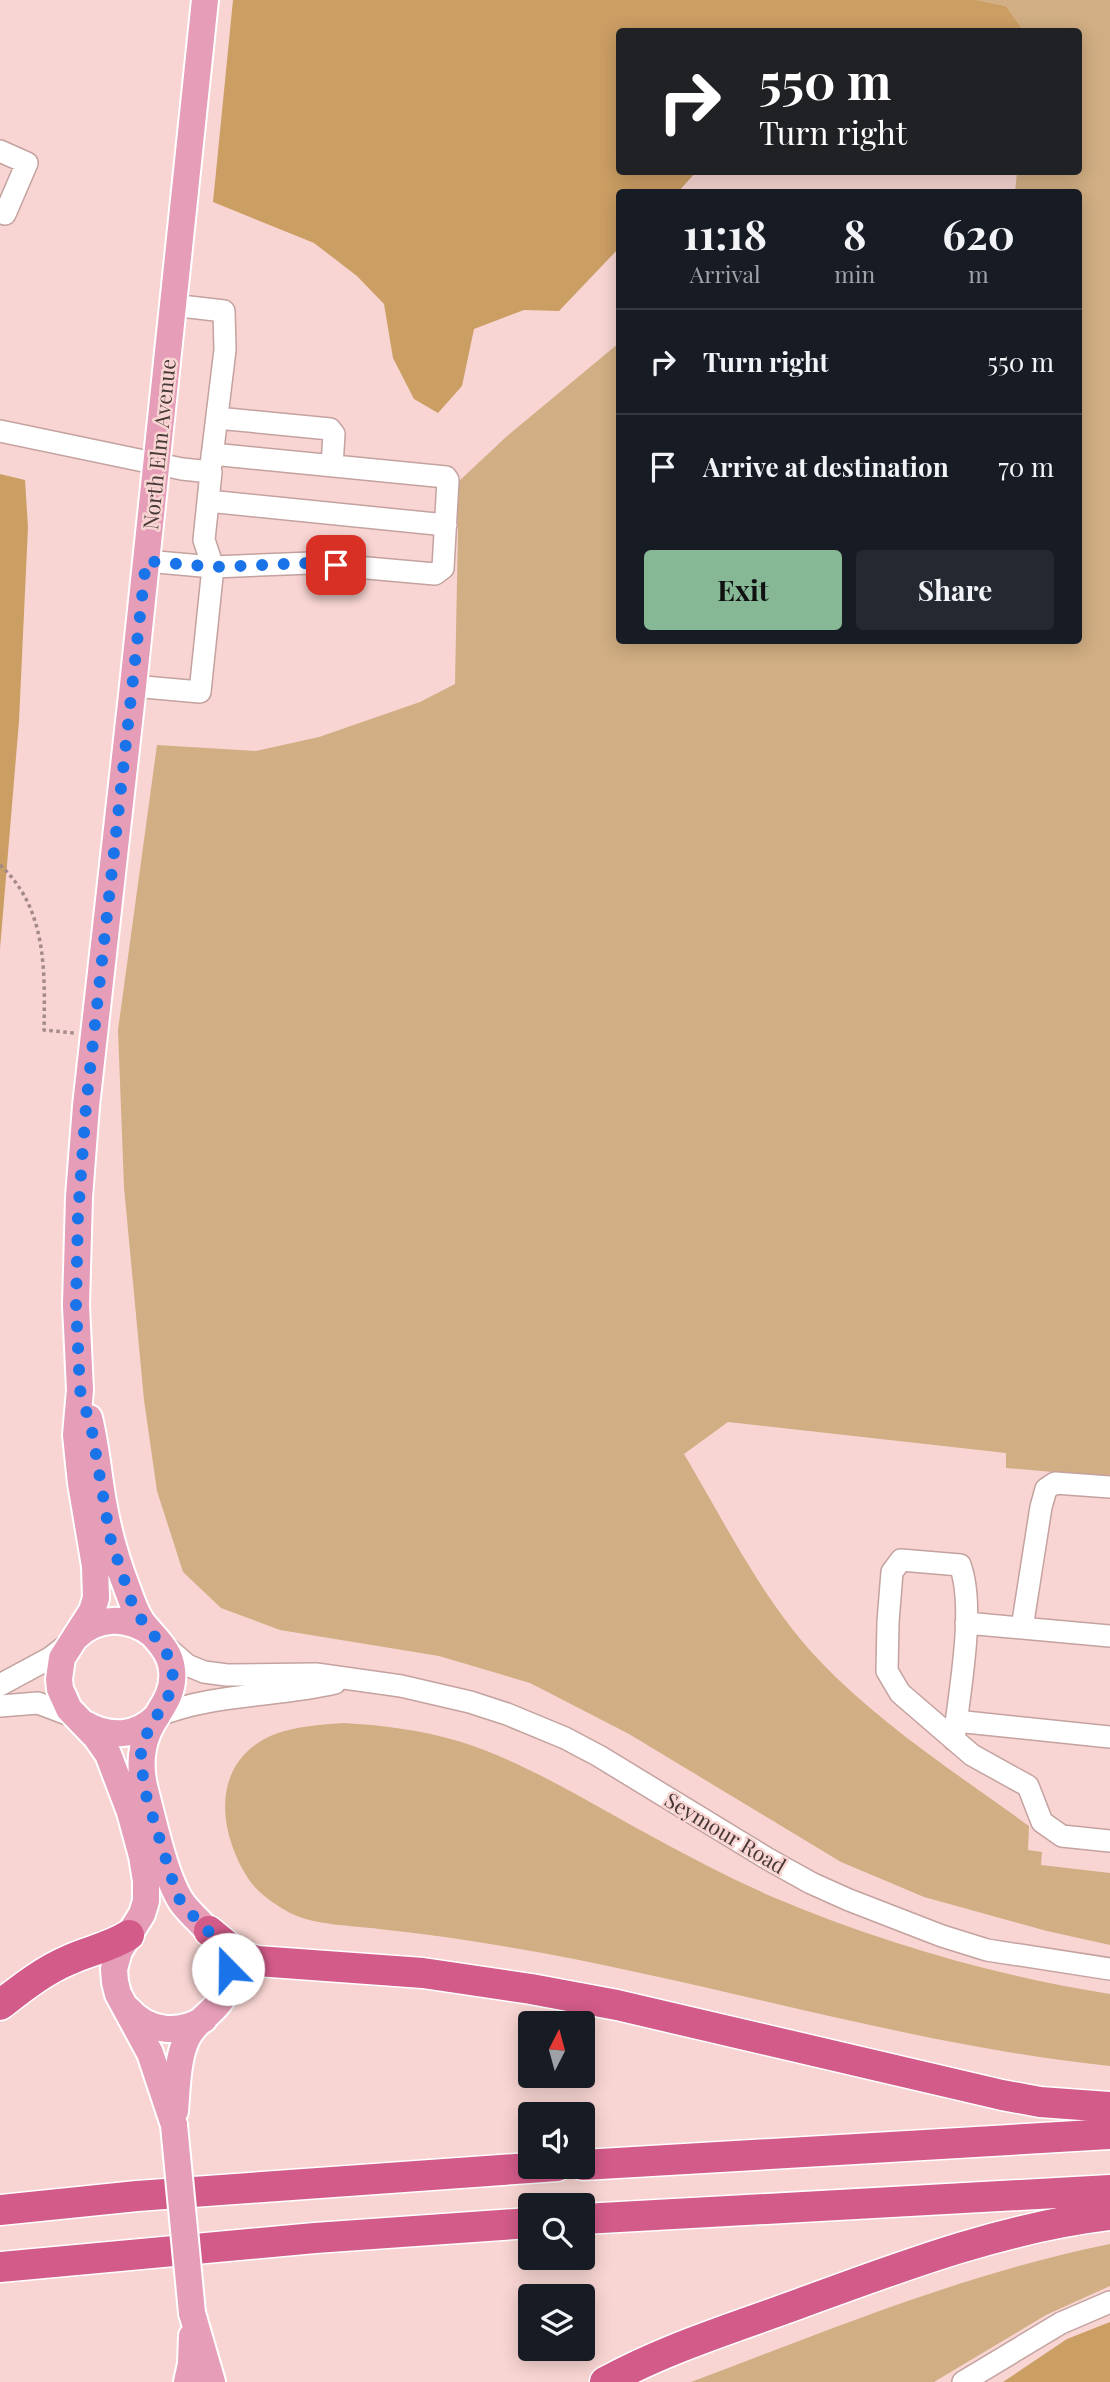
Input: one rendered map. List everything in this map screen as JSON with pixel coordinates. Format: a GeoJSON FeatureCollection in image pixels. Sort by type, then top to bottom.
{"type":"FeatureCollection","features":[{"type":"Feature","properties":{"kind":"highway"},"geometry":{"type":"LineString","coordinates":[[209,1931],[234,1953],[257,1961],[423,1973],[531,1989],[617,2006],[1002,2095],[1049,2103],[1110,2107]]}},
{"type":"Feature","properties":{"kind":"highway"},"geometry":{"type":"LineString","coordinates":[[0,2005],[52,1968],[109,1946],[129,1935]]}},
{"type":"Feature","properties":{"kind":"highway"},"geometry":{"type":"LineString","coordinates":[[595,2164],[1110,2134]]}},
{"type":"Feature","properties":{"kind":"highway"},"geometry":{"type":"LineString","coordinates":[[0,2210],[137,2196],[518,2169]]}},
{"type":"Feature","properties":{"kind":"highway"},"geometry":{"type":"LineString","coordinates":[[595,2219],[1110,2190]]}},
{"type":"Feature","properties":{"kind":"highway"},"geometry":{"type":"LineString","coordinates":[[605,2382],[684,2346],[984,2240],[1053,2222],[1110,2215]]}},
{"type":"Feature","properties":{"kind":"highway"},"geometry":{"type":"LineString","coordinates":[[0,2267],[302,2239],[518,2224]]}},
{"type":"Feature","properties":{"kind":"main road","name":"North Elm Avenue"},"geometry":{"type":"LineString","coordinates":[[174,2125],[150,2053],[116,1988],[114,1969],[119,1951],[142,1914],[146,1901],[142,1856],[127,1803],[108,1754],[96,1737],[75,1717],[64,1699],[59,1679],[62,1658],[94,1608],[96,1586],[94,1555],[77,1448],[80,1390],[76,1305],[86,1106],[205,0]]}},
{"type":"Feature","properties":{"kind":"main road","name":"North Elm Avenue"},"geometry":{"type":"LineString","coordinates":[[80,1390],[92,1431],[103,1503],[114,1550],[132,1603],[166,1651],[173,1672],[170,1693],[148,1731],[141,1751],[143,1783],[177,1895],[224,1951],[228,1976],[221,2000],[191,2031],[186,2041],[180,2066],[174,2125],[192,2313],[192,2351],[187,2382]]}},
{"type":"Feature","properties":{"kind":"main road"},"geometry":{"type":"LineString","coordinates":[[73,1639],[90,1626],[112,1620],[134,1623],[153,1635]]}},
{"type":"Feature","properties":{"kind":"main road","name":"Seymour Road"},"geometry":{"type":"LineString","coordinates":[[75,1717],[93,1729],[114,1734],[135,1730],[157,1716]]}},
{"type":"Feature","properties":{"kind":"main road"},"geometry":{"type":"LineString","coordinates":[[129,1935],[144,1923],[168,1916],[194,1921],[209,1931]]}},
{"type":"Feature","properties":{"kind":"main road"},"geometry":{"type":"LineString","coordinates":[[125,2006],[144,2022],[161,2029],[181,2029],[204,2019]]}},
{"type":"Feature","properties":{"kind":"main road","name":"North Elm Avenue"},"geometry":{"type":"LineString","coordinates":[[192,2313],[212,2382]]}},
{"type":"Feature","properties":{"kind":"street"},"geometry":{"type":"LineString","coordinates":[[0,151],[27,163],[5,214],[0,212]]}},
{"type":"Feature","properties":{"kind":"street"},"geometry":{"type":"LineString","coordinates":[[133,685],[200,692],[213,567],[204,540],[225,350],[224,311],[172,305]]}},
{"type":"Feature","properties":{"kind":"street"},"geometry":{"type":"LineString","coordinates":[[217,418],[330,429],[334,435],[332,466]]}},
{"type":"Feature","properties":{"kind":"street"},"geometry":{"type":"LineString","coordinates":[[0,431],[182,469],[211,463],[332,466],[446,477],[448,480],[443,568],[435,574],[311,563],[213,567],[146,561]]}},
{"type":"Feature","properties":{"kind":"street"},"geometry":{"type":"LineString","coordinates":[[208,501],[446,525]]}},
{"type":"Feature","properties":{"kind":"street"},"geometry":{"type":"LineString","coordinates":[[1022,1628],[1046,1489],[1055,1483],[1110,1487]]}},
{"type":"Feature","properties":{"kind":"street"},"geometry":{"type":"LineString","coordinates":[[956,1730],[966,1623],[965,1577],[960,1565],[901,1560],[892,1572],[887,1671],[900,1693],[956,1730],[972,1755],[1028,1786],[1042,1822],[1062,1836],[1110,1841]]}},
{"type":"Feature","properties":{"kind":"street"},"geometry":{"type":"LineString","coordinates":[[966,1623],[1110,1636]]}},
{"type":"Feature","properties":{"kind":"street","name":"Seymour Road"},"geometry":{"type":"LineString","coordinates":[[153,1635],[187,1665],[204,1672],[227,1675],[305,1673],[401,1686],[470,1702],[565,1738],[625,1770],[811,1883],[903,1922],[996,1952],[1110,1969]]}},
{"type":"Feature","properties":{"kind":"street"},"geometry":{"type":"LineString","coordinates":[[0,1685],[50,1658],[73,1639]]}},
{"type":"Feature","properties":{"kind":"street","name":"Seymour Road"},"geometry":{"type":"LineString","coordinates":[[157,1716],[211,1699],[315,1687],[347,1680]]}},
{"type":"Feature","properties":{"kind":"street"},"geometry":{"type":"LineString","coordinates":[[0,1706],[38,1703],[75,1717]]}},
{"type":"Feature","properties":{"kind":"street"},"geometry":{"type":"LineString","coordinates":[[956,1730],[1110,1737]]}},
{"type":"Feature","properties":{"kind":"street"},"geometry":{"type":"LineString","coordinates":[[963,2382],[1061,2323],[1110,2302]]}},
{"type":"Feature","properties":{"kind":"path"},"geometry":{"type":"LineString","coordinates":[[0,865],[21,888],[36,921],[42,948],[44,1030],[94,1035]]}},
{"type":"Feature","properties":{"kind":"shaded area"},"geometry":{"type":"Polygon","coordinates":[[[233,0],[977,0],[1006,6],[1022,28],[616,28],[616,175],[693,175],[681,189],[616,189],[616,251],[559,311],[524,310],[474,329],[462,386],[438,413],[414,399],[393,358],[384,304],[357,276],[314,243],[213,202],[233,0]]]}},
{"type":"Feature","properties":{"kind":"shaded area"},"geometry":{"type":"Polygon","coordinates":[[[977,0],[1110,0],[1110,1477],[1006,1468],[1006,1453],[728,1422],[684,1454],[745,1560],[779,1611],[817,1658],[841,1682],[919,1747],[1029,1826],[1028,1850],[1042,1852],[1041,1865],[1110,1873],[1110,1945],[1047,1931],[924,1897],[841,1862],[629,1734],[530,1683],[439,1656],[280,1630],[221,1608],[183,1572],[157,1491],[144,1400],[124,1187],[118,1030],[157,745],[256,751],[319,737],[420,702],[455,684],[457,483],[506,437],[616,345],[616,644],[1082,644],[1082,189],[1015,189],[1017,175],[1082,175],[1082,28],[1022,28],[1006,6],[977,0]]]}},
{"type":"Feature","properties":{"kind":"shaded area"},"geometry":{"type":"Polygon","coordinates":[[[0,474],[25,480],[28,527],[19,721],[0,949],[0,474]]]}},
{"type":"Feature","properties":{"kind":"shaded area"},"geometry":{"type":"Polygon","coordinates":[[[343,1723],[430,1734],[499,1756],[558,1784],[734,1879],[856,1929],[982,1968],[1110,1994],[1110,2066],[960,2043],[514,1948],[323,1923],[290,1913],[258,1891],[240,1864],[227,1826],[227,1788],[233,1770],[244,1754],[261,1741],[290,1730],[343,1723]]]}},
{"type":"Feature","properties":{"kind":"shaded area"},"geometry":{"type":"Polygon","coordinates":[[[1110,2244],[1110,2286],[1046,2315],[934,2382],[691,2382],[898,2304],[1003,2270],[1110,2244]]]}},
{"type":"Feature","properties":{"kind":"shaded area"},"geometry":{"type":"Polygon","coordinates":[[[1110,2322],[1110,2382],[1003,2382],[1067,2339],[1110,2322]]]}},
{"type":"Feature","properties":{"kind":"route"},"geometry":{"type":"LineString","coordinates":[[228,1969],[218,1940],[177,1895],[142,1775],[142,1747],[148,1731],[166,1703],[173,1672],[161,1642],[138,1614],[120,1569],[110,1537],[92,1431],[80,1390],[76,1305],[86,1106],[146,561],[213,567],[311,563],[336,565]]}}]}
